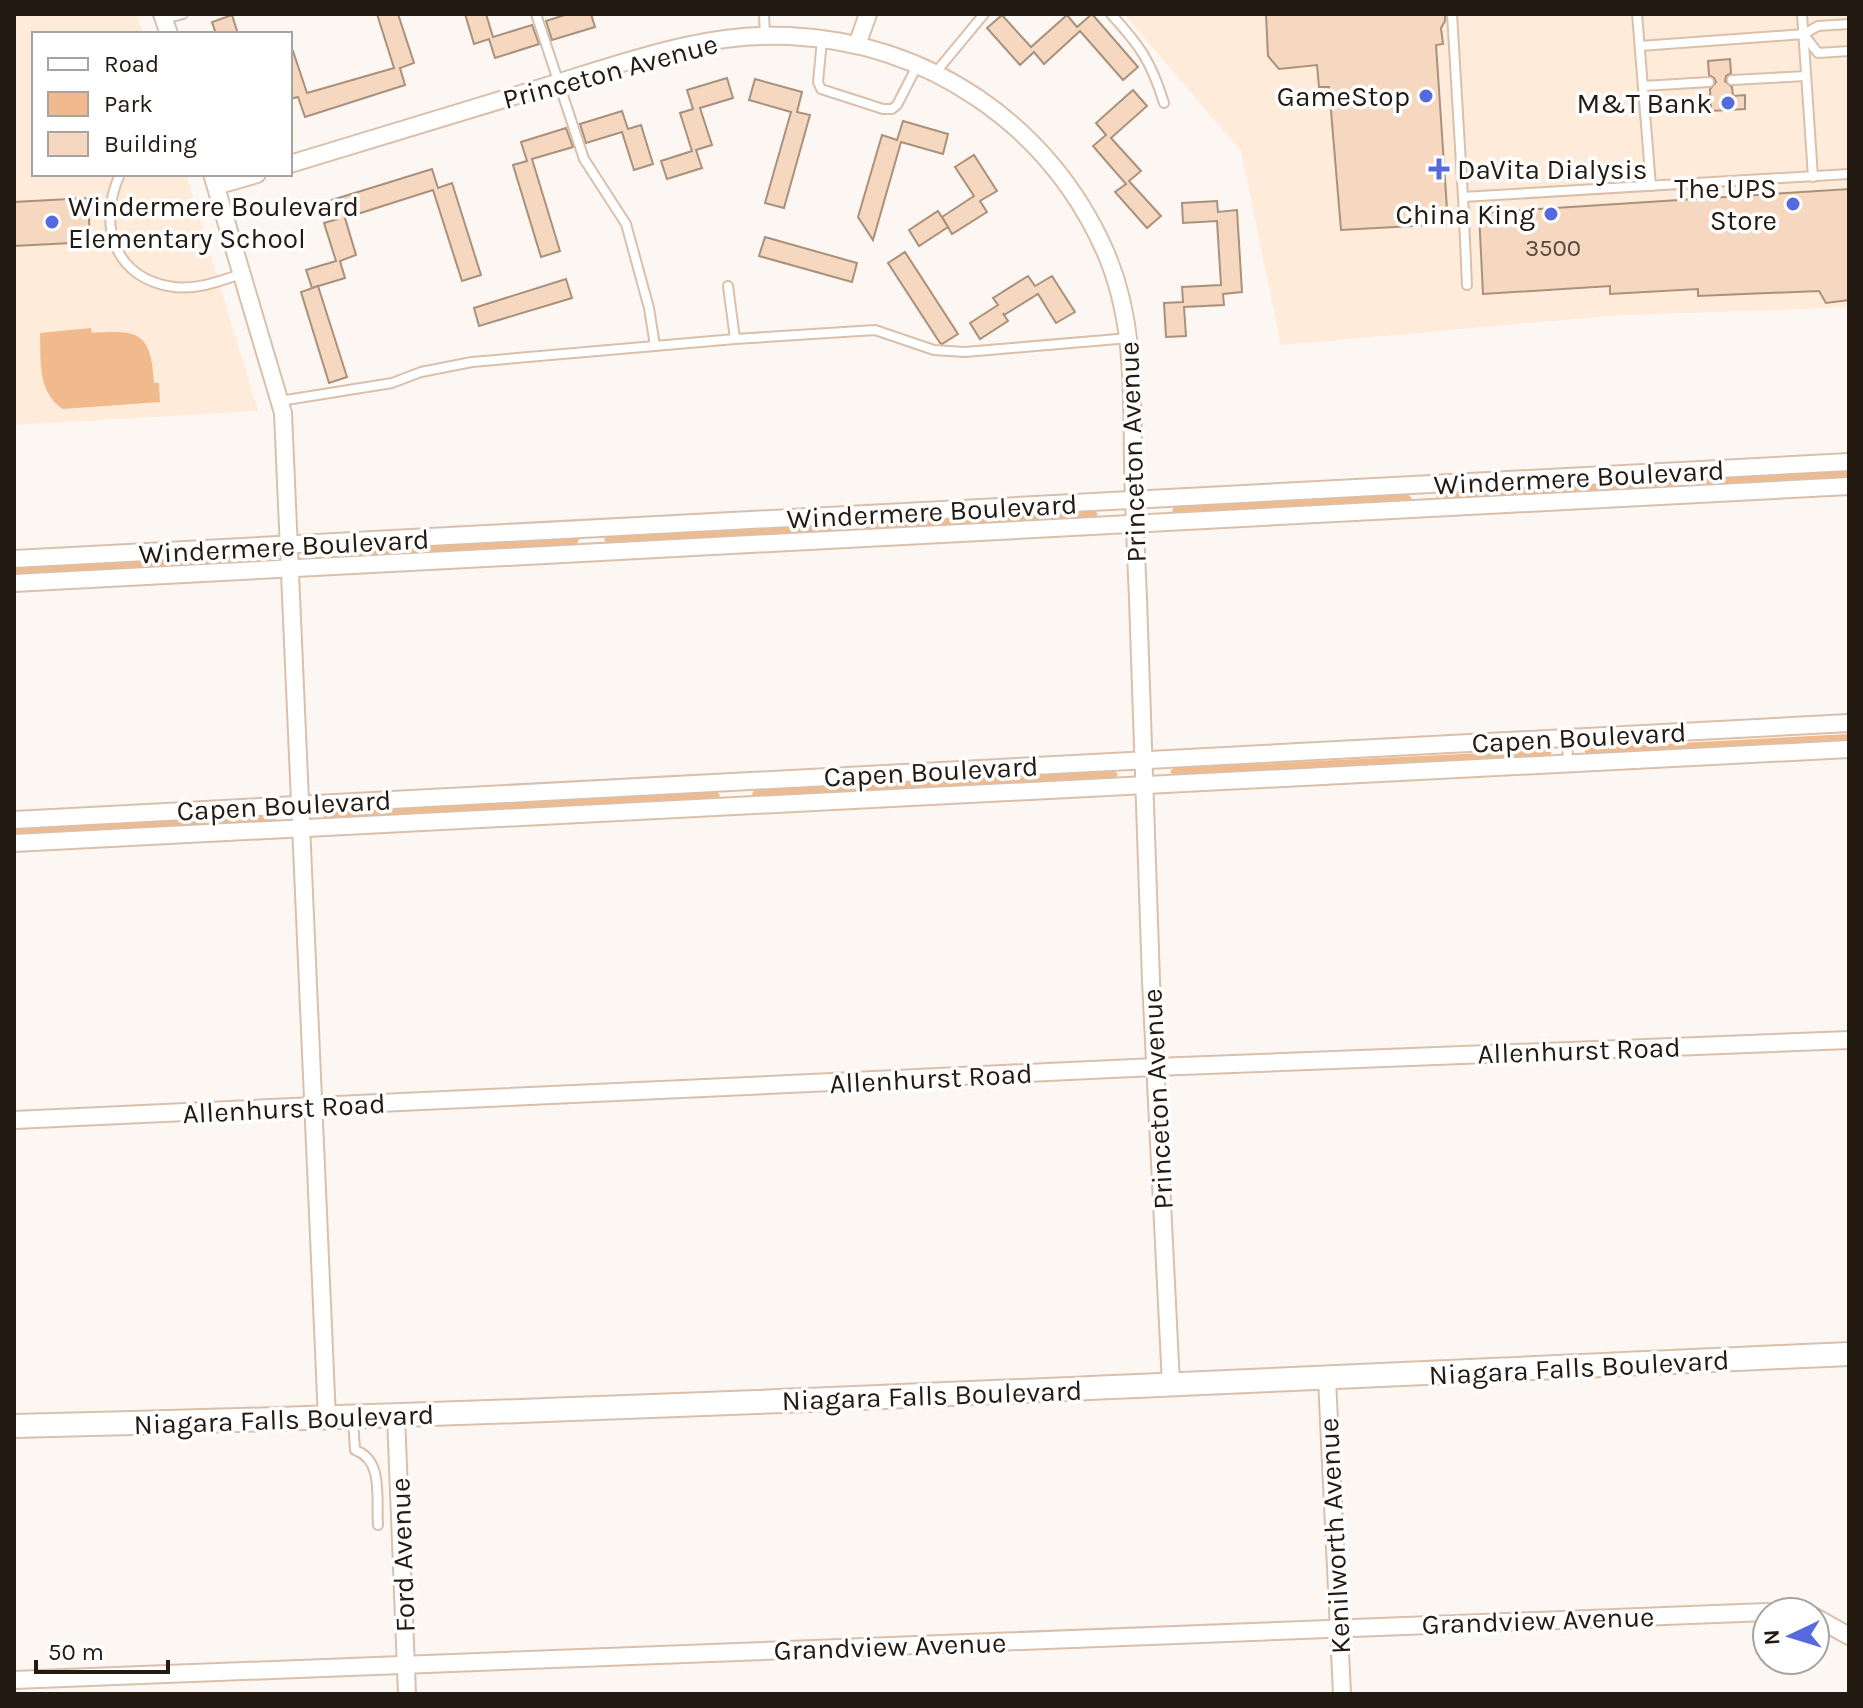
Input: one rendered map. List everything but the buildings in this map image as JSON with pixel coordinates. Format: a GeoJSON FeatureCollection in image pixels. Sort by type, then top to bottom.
{"type":"FeatureCollection","features":[{"type":"Feature","properties":{"kind":"main road","name":"Niagara Falls Boulevard"},"geometry":{"type":"LineString","coordinates":[[14,1426],[353,1418],[1327,1379],[1849,1354]]}},
{"type":"Feature","properties":{"kind":"street"},"geometry":{"type":"LineString","coordinates":[[857,45],[868,14]]}},
{"type":"Feature","properties":{"kind":"street","name":"Princeton Avenue"},"geometry":{"type":"LineString","coordinates":[[292,163],[676,47],[714,39],[765,36],[822,39],[857,45],[936,72],[1000,112],[1052,163],[1074,192],[1108,256],[1130,338],[1133,501],[1155,1067],[1171,1384]]}},
{"type":"Feature","properties":{"kind":"street"},"geometry":{"type":"LineString","coordinates":[[243,176],[214,180],[283,413],[327,1419]]}},
{"type":"Feature","properties":{"kind":"street","name":"Windermere Boulevard"},"geometry":{"type":"LineString","coordinates":[[14,559],[1849,462]]}},
{"type":"Feature","properties":{"kind":"street","name":"Windermere Boulevard"},"geometry":{"type":"LineString","coordinates":[[14,583],[1849,486]]}},
{"type":"Feature","properties":{"kind":"street","name":"Capen Boulevard"},"geometry":{"type":"LineString","coordinates":[[14,820],[1849,723]]}},
{"type":"Feature","properties":{"kind":"street","name":"Capen Boulevard"},"geometry":{"type":"LineString","coordinates":[[14,843],[1849,749]]}},
{"type":"Feature","properties":{"kind":"street","name":"Allenhurst Road"},"geometry":{"type":"LineString","coordinates":[[14,1120],[1155,1067],[1849,1040]]}},
{"type":"Feature","properties":{"kind":"street","name":"Kenilworth Avenue"},"geometry":{"type":"LineString","coordinates":[[1327,1379],[1342,1694]]}},
{"type":"Feature","properties":{"kind":"street","name":"Ford Avenue"},"geometry":{"type":"LineString","coordinates":[[396,1416],[407,1694]]}},
{"type":"Feature","properties":{"kind":"street","name":"Grandview Avenue"},"geometry":{"type":"LineString","coordinates":[[14,1680],[1751,1613]]}},
{"type":"Feature","properties":{"kind":"street"},"geometry":{"type":"LineString","coordinates":[[1831,1626],[1849,1636]]}},
{"type":"Feature","properties":{"kind":"lane"},"geometry":{"type":"LineString","coordinates":[[165,22],[183,14]]}},
{"type":"Feature","properties":{"kind":"lane"},"geometry":{"type":"LineString","coordinates":[[536,14],[584,159],[626,224],[649,308],[655,346]]}},
{"type":"Feature","properties":{"kind":"lane"},"geometry":{"type":"LineString","coordinates":[[764,14],[765,36]]}},
{"type":"Feature","properties":{"kind":"lane"},"geometry":{"type":"LineString","coordinates":[[936,72],[984,14]]}},
{"type":"Feature","properties":{"kind":"lane"},"geometry":{"type":"LineString","coordinates":[[1111,14],[1154,68],[1164,103]]}},
{"type":"Feature","properties":{"kind":"lane"},"geometry":{"type":"LineString","coordinates":[[1452,14],[1467,285]]}},
{"type":"Feature","properties":{"kind":"lane"},"geometry":{"type":"LineString","coordinates":[[1637,14],[1651,186]]}},
{"type":"Feature","properties":{"kind":"lane"},"geometry":{"type":"LineString","coordinates":[[1802,14],[1813,177]]}},
{"type":"Feature","properties":{"kind":"lane"},"geometry":{"type":"LineString","coordinates":[[1640,46],[1804,34],[1818,26],[1849,24]]}},
{"type":"Feature","properties":{"kind":"lane"},"geometry":{"type":"LineString","coordinates":[[1804,34],[1818,53],[1849,51]]}},
{"type":"Feature","properties":{"kind":"lane"},"geometry":{"type":"LineString","coordinates":[[822,39],[818,82],[821,89],[883,109],[892,109],[897,105],[918,65]]}},
{"type":"Feature","properties":{"kind":"lane"},"geometry":{"type":"LineString","coordinates":[[1732,80],[1806,76]]}},
{"type":"Feature","properties":{"kind":"lane"},"geometry":{"type":"LineString","coordinates":[[1643,86],[1709,82]]}},
{"type":"Feature","properties":{"kind":"lane"},"geometry":{"type":"LineString","coordinates":[[1463,197],[1849,174]]}},
{"type":"Feature","properties":{"kind":"lane"},"geometry":{"type":"LineString","coordinates":[[119,176],[108,220],[114,245],[128,265],[148,281],[176,287],[202,286],[242,274]]}},
{"type":"Feature","properties":{"kind":"lane"},"geometry":{"type":"LineString","coordinates":[[728,286],[735,339]]}},
{"type":"Feature","properties":{"kind":"lane"},"geometry":{"type":"LineString","coordinates":[[280,401],[392,383],[421,372],[472,362],[735,339],[875,330],[934,350],[965,352],[1130,338]]}},
{"type":"Feature","properties":{"kind":"lane"},"geometry":{"type":"LineString","coordinates":[[1689,471],[1690,495]]}},
{"type":"Feature","properties":{"kind":"lane"},"geometry":{"type":"LineString","coordinates":[[1425,485],[1426,509]]}},
{"type":"Feature","properties":{"kind":"lane"},"geometry":{"type":"LineString","coordinates":[[850,516],[851,540]]}},
{"type":"Feature","properties":{"kind":"lane"},"geometry":{"type":"LineString","coordinates":[[592,530],[594,553]]}},
{"type":"Feature","properties":{"kind":"lane"},"geometry":{"type":"LineString","coordinates":[[1567,737],[1568,763]]}},
{"type":"Feature","properties":{"kind":"lane"},"geometry":{"type":"LineString","coordinates":[[733,782],[735,805]]}},
{"type":"Feature","properties":{"kind":"lane"},"geometry":{"type":"LineString","coordinates":[[353,1418],[355,1450],[366,1454],[375,1466],[378,1525]]}},
{"type":"Feature","properties":{"kind":"lane"},"geometry":{"type":"LineString","coordinates":[[375,1466],[398,1465]]}},
{"type":"Feature","properties":{"kind":"shaded area"},"geometry":{"type":"Polygon","coordinates":[[[14,14],[137,14],[142,32],[32,32],[32,176],[187,176],[258,411],[14,425],[14,14]]]}},
{"type":"Feature","properties":{"kind":"shaded area"},"geometry":{"type":"Polygon","coordinates":[[[1124,14],[1849,14],[1849,307],[1607,316],[1281,345],[1241,151],[1124,14]]]}},
{"type":"Feature","properties":{"kind":"green space"},"geometry":{"type":"Polygon","coordinates":[[[91,328],[92,333],[121,332],[140,338],[150,353],[154,383],[159,383],[160,402],[63,409],[55,402],[42,375],[40,333],[91,328]]]}},
{"type":"Feature","properties":{"kind":"green space"},"geometry":{"type":"Polygon","coordinates":[[[1849,470],[1849,480],[1702,486],[1701,483],[1704,478],[1849,470]]]}},
{"type":"Feature","properties":{"kind":"green space"},"geometry":{"type":"Polygon","coordinates":[[[1675,481],[1675,488],[1441,501],[1436,497],[1440,492],[1675,481]]]}},
{"type":"Feature","properties":{"kind":"green space"},"geometry":{"type":"Polygon","coordinates":[[[1406,493],[1412,498],[1410,502],[1174,514],[1172,510],[1177,504],[1406,493]]]}},
{"type":"Feature","properties":{"kind":"green space"},"geometry":{"type":"Polygon","coordinates":[[[1093,509],[1098,514],[1093,520],[869,531],[864,526],[869,520],[1093,509]]]}},
{"type":"Feature","properties":{"kind":"green space"},"geometry":{"type":"Polygon","coordinates":[[[833,522],[839,527],[834,533],[609,544],[604,540],[608,534],[833,522]]]}},
{"type":"Feature","properties":{"kind":"green space"},"geometry":{"type":"Polygon","coordinates":[[[575,536],[579,540],[575,546],[349,558],[345,552],[346,549],[575,536]]]}},
{"type":"Feature","properties":{"kind":"green space"},"geometry":{"type":"Polygon","coordinates":[[[234,554],[239,558],[235,564],[14,575],[14,564],[234,554]]]}},
{"type":"Feature","properties":{"kind":"green space"},"geometry":{"type":"Polygon","coordinates":[[[1849,734],[1849,741],[1587,754],[1584,751],[1587,748],[1849,734]]]}},
{"type":"Feature","properties":{"kind":"green space"},"geometry":{"type":"Polygon","coordinates":[[[1548,750],[1552,753],[1548,756],[1174,775],[1170,772],[1173,768],[1548,750]]]}},
{"type":"Feature","properties":{"kind":"green space"},"geometry":{"type":"Polygon","coordinates":[[[1114,771],[1118,774],[1116,778],[754,797],[752,794],[754,790],[1114,771]]]}},
{"type":"Feature","properties":{"kind":"green space"},"geometry":{"type":"Polygon","coordinates":[[[717,792],[720,795],[718,799],[327,819],[323,816],[326,812],[717,792]]]}},
{"type":"Feature","properties":{"kind":"green space"},"geometry":{"type":"Polygon","coordinates":[[[274,815],[277,818],[274,821],[14,835],[14,828],[274,815]]]}},
{"type":"Feature","properties":{"kind":"place","name":"GameStop"},"geometry":{"type":"Point","coordinates":[1426,96]}},
{"type":"Feature","properties":{"kind":"place","name":"M&T Bank"},"geometry":{"type":"Point","coordinates":[1728,103]}},
{"type":"Feature","properties":{"kind":"place","name":"DaVita Dialysis"},"geometry":{"type":"Point","coordinates":[1439,169]}},
{"type":"Feature","properties":{"kind":"place","name":"The UPS Store"},"geometry":{"type":"Point","coordinates":[1793,204]}},
{"type":"Feature","properties":{"kind":"place","name":"China King"},"geometry":{"type":"Point","coordinates":[1551,214]}},
{"type":"Feature","properties":{"kind":"place","name":"Windermere Boulevard Elementary School"},"geometry":{"type":"Point","coordinates":[52,222]}}]}
